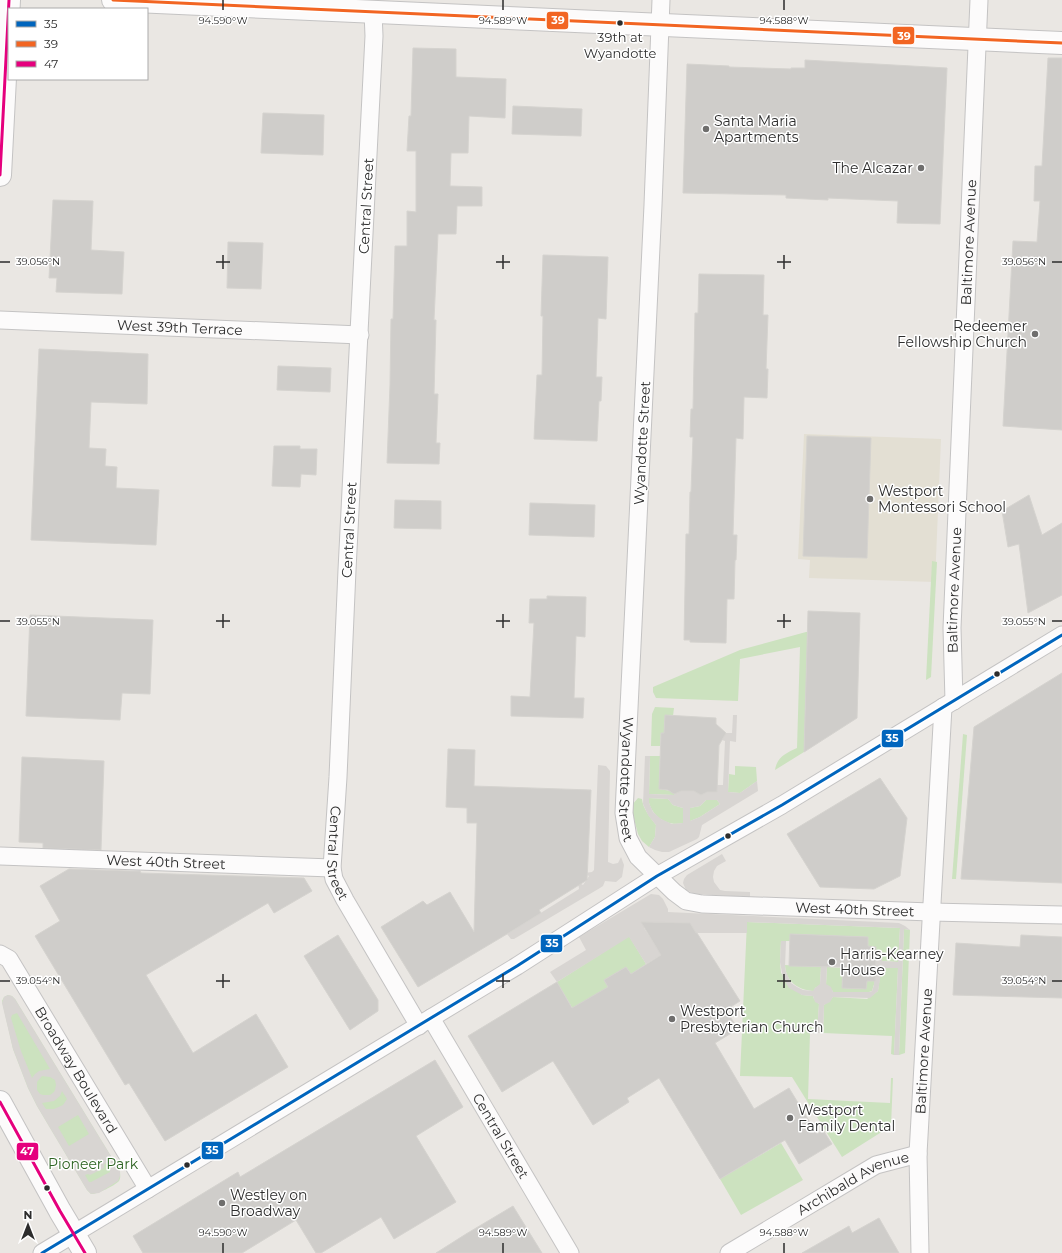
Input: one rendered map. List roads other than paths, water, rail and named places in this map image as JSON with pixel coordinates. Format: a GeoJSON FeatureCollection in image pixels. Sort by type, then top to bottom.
{"type":"FeatureCollection","features":[{"type":"Feature","properties":{"kind":"main road"},"geometry":{"type":"LineString","coordinates":[[113,0],[360,8],[1062,43]]}},
{"type":"Feature","properties":{"kind":"main road"},"geometry":{"type":"LineString","coordinates":[[0,175],[8,19]]}},
{"type":"Feature","properties":{"kind":"main road"},"geometry":{"type":"LineString","coordinates":[[0,1102],[85,1253]]}},
{"type":"Feature","properties":{"kind":"street","name":"Wyandotte Street"},"geometry":{"type":"LineString","coordinates":[[657,876],[638,857],[628,838],[624,814],[661,0]]}},
{"type":"Feature","properties":{"kind":"street","name":"Baltimore Avenue"},"geometry":{"type":"LineString","coordinates":[[920,1253],[918,1154],[931,912],[948,704],[979,0]]}},
{"type":"Feature","properties":{"kind":"street","name":"Central Street"},"geometry":{"type":"LineString","coordinates":[[360,8],[374,36],[338,777],[332,868],[334,879],[345,900],[425,1022],[570,1253]]}},
{"type":"Feature","properties":{"kind":"street","name":"West 39th Terrace"},"geometry":{"type":"LineString","coordinates":[[0,320],[360,335]]}},
{"type":"Feature","properties":{"kind":"street"},"geometry":{"type":"LineString","coordinates":[[42,1253],[517,966],[657,876],[782,805],[1062,635]]}},
{"type":"Feature","properties":{"kind":"street","name":"West 40th Street"},"geometry":{"type":"LineString","coordinates":[[0,856],[332,868]]}},
{"type":"Feature","properties":{"kind":"street","name":"West 40th Street"},"geometry":{"type":"LineString","coordinates":[[657,876],[686,901],[702,904],[1062,915]]}},
{"type":"Feature","properties":{"kind":"street","name":"Broadway Boulevard"},"geometry":{"type":"LineString","coordinates":[[0,954],[9,959],[148,1189]]}},
{"type":"Feature","properties":{"kind":"street","name":"Archibald Avenue"},"geometry":{"type":"LineString","coordinates":[[729,1253],[876,1165],[918,1154]]}},
{"type":"Feature","properties":{"kind":"place","name":"39th at Wyandotte"},"geometry":{"type":"Point","coordinates":[620,23]}},
{"type":"Feature","properties":{"kind":"place","name":"Santa Maria Apartments"},"geometry":{"type":"Point","coordinates":[706,129]}},
{"type":"Feature","properties":{"kind":"place","name":"The Alcazar"},"geometry":{"type":"Point","coordinates":[921,168]}},
{"type":"Feature","properties":{"kind":"place","name":"Redeemer Fellowship Church"},"geometry":{"type":"Point","coordinates":[1035,334]}},
{"type":"Feature","properties":{"kind":"place","name":"Westport Montessori School"},"geometry":{"type":"Point","coordinates":[870,499]}},
{"type":"Feature","properties":{"kind":"place","name":"Harris-Kearney House"},"geometry":{"type":"Point","coordinates":[832,962]}},
{"type":"Feature","properties":{"kind":"place","name":"Westport Presbyterian Church"},"geometry":{"type":"Point","coordinates":[672,1019]}},
{"type":"Feature","properties":{"kind":"place","name":"Westport Family Dental"},"geometry":{"type":"Point","coordinates":[790,1118]}},
{"type":"Feature","properties":{"kind":"place","name":"Westley on Broadway"},"geometry":{"type":"Point","coordinates":[222,1203]}},
{"type":"Feature","properties":{"kind":"park label","name":"Pioneer Park"},"geometry":{"type":"Point","coordinates":[93,1164]}}]}
